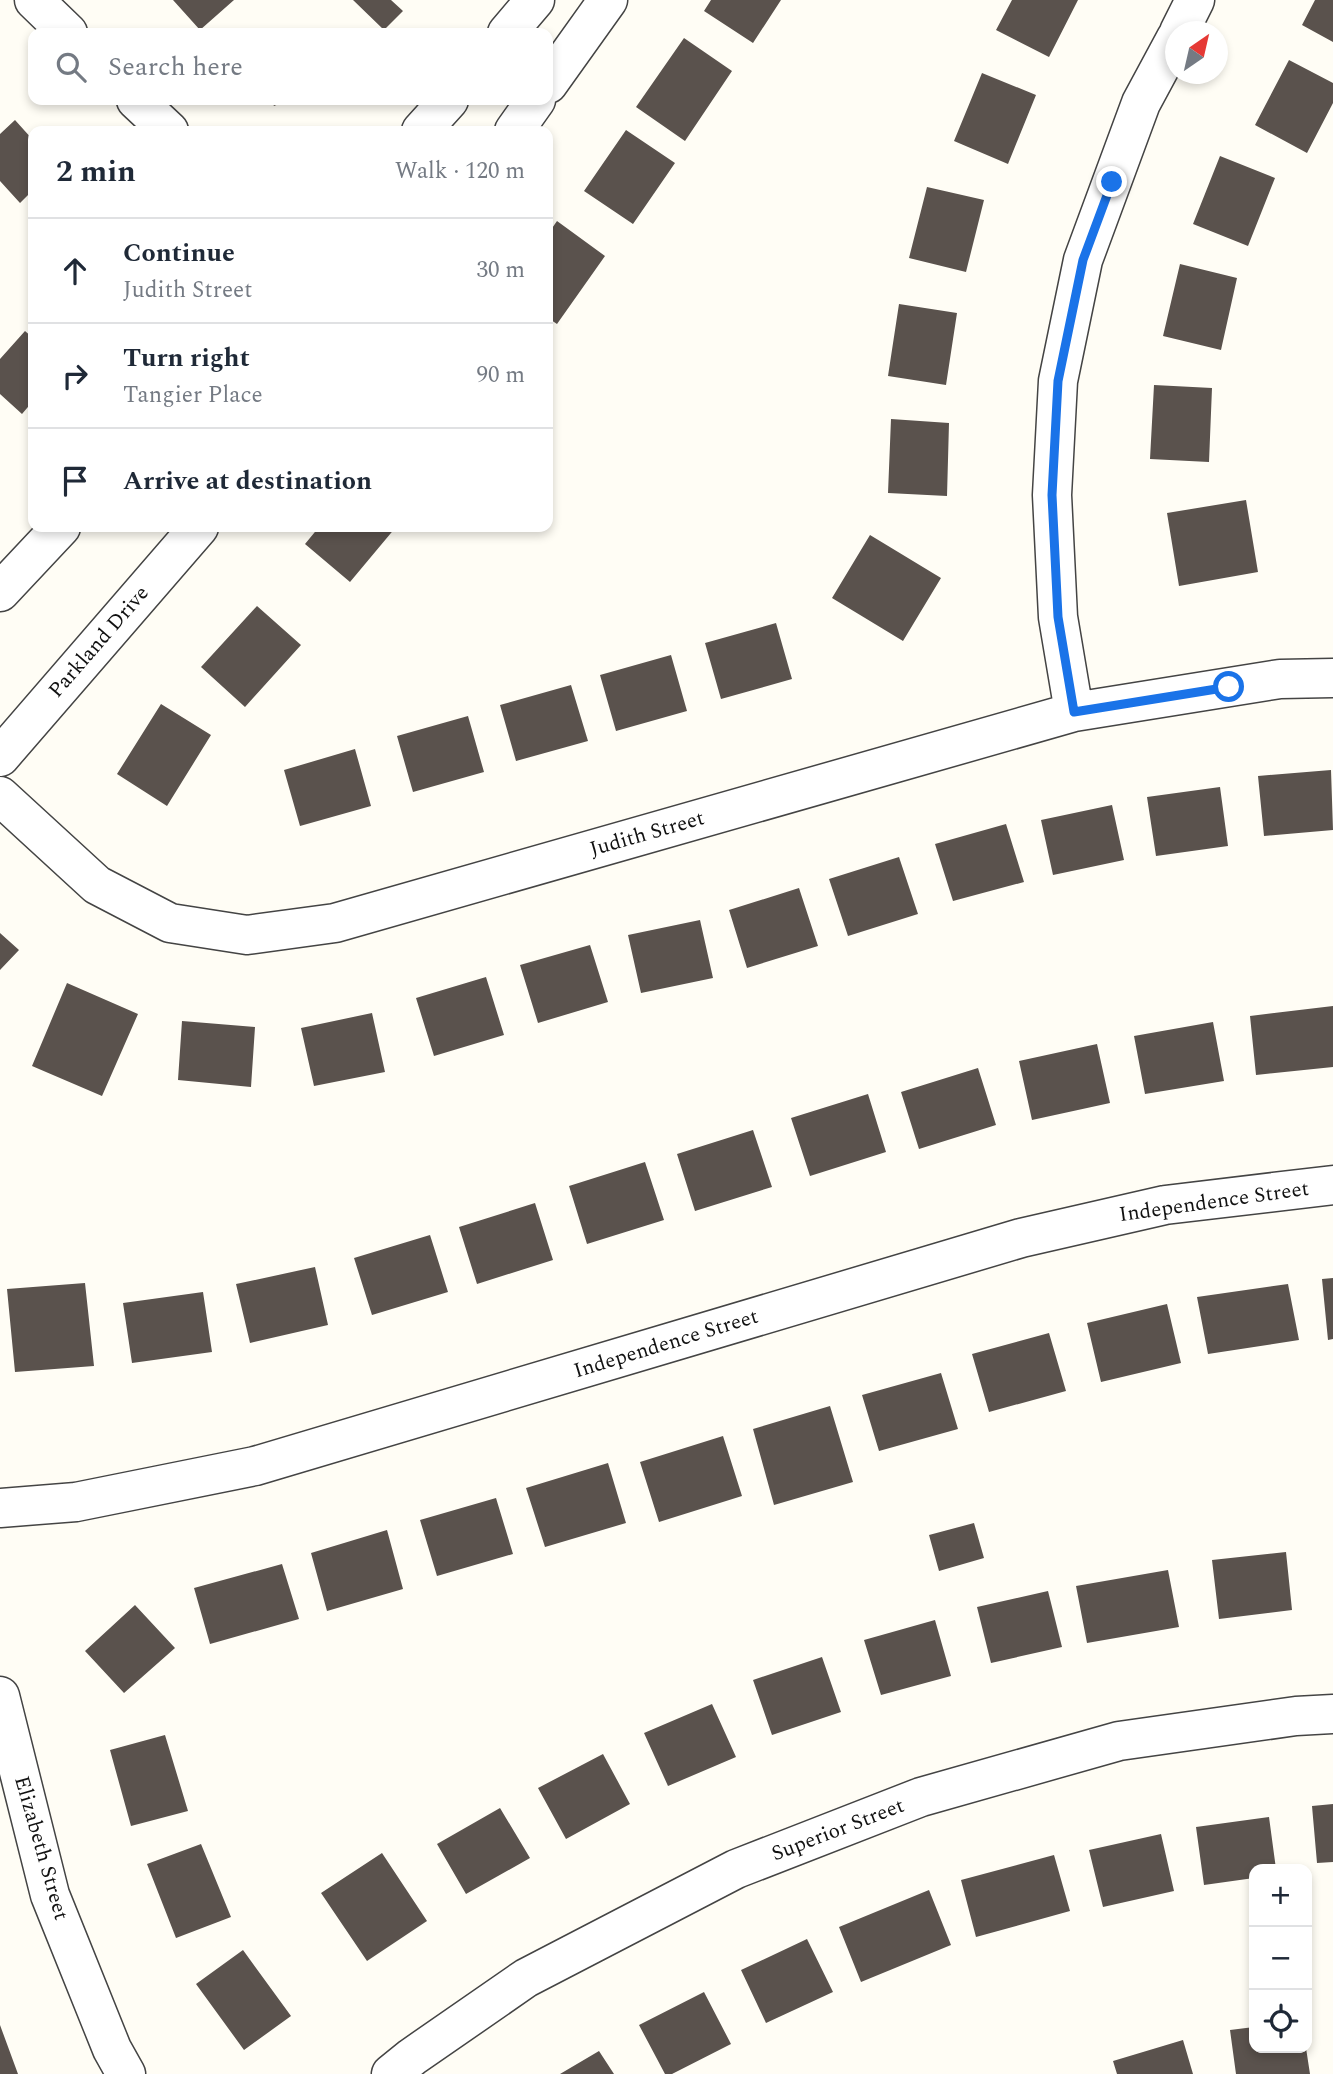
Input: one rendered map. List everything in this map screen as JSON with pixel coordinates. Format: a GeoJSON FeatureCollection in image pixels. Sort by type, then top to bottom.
{"type":"FeatureCollection","features":[{"type":"Feature","properties":{"kind":"street"},"geometry":{"type":"LineString","coordinates":[[34,0],[63,28]]}},
{"type":"Feature","properties":{"kind":"street"},"geometry":{"type":"LineString","coordinates":[[511,28],[536,0]]}},
{"type":"Feature","properties":{"kind":"street"},"geometry":{"type":"LineString","coordinates":[[553,77],[608,0]]}},
{"type":"Feature","properties":{"kind":"street"},"geometry":{"type":"LineString","coordinates":[[1184,21],[1195,0]]}},
{"type":"Feature","properties":{"kind":"street"},"geometry":{"type":"LineString","coordinates":[[1074,712],[1058,617],[1052,495],[1058,381],[1083,260],[1141,103],[1165,57]]}},
{"type":"Feature","properties":{"kind":"street"},"geometry":{"type":"LineString","coordinates":[[141,105],[164,126]]}},
{"type":"Feature","properties":{"kind":"street"},"geometry":{"type":"LineString","coordinates":[[426,126],[444,105]]}},
{"type":"Feature","properties":{"kind":"street"},"geometry":{"type":"LineString","coordinates":[[518,126],[532,105]]}},
{"type":"Feature","properties":{"kind":"street"},"geometry":{"type":"LineString","coordinates":[[0,592],[56,532]]}},
{"type":"Feature","properties":{"kind":"street","name":"Parkland Drive"},"geometry":{"type":"LineString","coordinates":[[0,757],[195,532]]}},
{"type":"Feature","properties":{"kind":"street","name":"Judith Street"},"geometry":{"type":"LineString","coordinates":[[0,796],[97,885],[170,923],[247,935],[335,923],[1074,712],[1280,679],[1333,678]]}},
{"type":"Feature","properties":{"kind":"street","name":"Independence Street"},"geometry":{"type":"LineString","coordinates":[[0,1508],[76,1502],[255,1466],[1021,1238],[1165,1205],[1333,1185]]}},
{"type":"Feature","properties":{"kind":"street","name":"Elizabeth Street"},"geometry":{"type":"LineString","coordinates":[[0,1696],[50,1895],[111,2049],[126,2074]]}},
{"type":"Feature","properties":{"kind":"street","name":"Superior Street"},"geometry":{"type":"LineString","coordinates":[[391,2074],[526,1978],[736,1869],[909,1802],[1119,1741],[1296,1716],[1333,1714]]}},
{"type":"Feature","properties":{"kind":"building"},"geometry":{"type":"Polygon","coordinates":[[[173,0],[234,0],[202,28],[198,28],[173,0]]]}},
{"type":"Feature","properties":{"kind":"building"},"geometry":{"type":"Polygon","coordinates":[[[353,0],[391,0],[403,11],[386,28],[382,28],[353,0]]]}},
{"type":"Feature","properties":{"kind":"building"},"geometry":{"type":"Polygon","coordinates":[[[711,0],[781,0],[753,43],[704,11],[711,0]]]}},
{"type":"Feature","properties":{"kind":"building"},"geometry":{"type":"Polygon","coordinates":[[[1012,0],[1078,0],[1049,57],[996,30],[1012,0]]]}},
{"type":"Feature","properties":{"kind":"building"},"geometry":{"type":"Polygon","coordinates":[[[1315,0],[1333,0],[1333,42],[1302,25],[1315,0]]]}},
{"type":"Feature","properties":{"kind":"building"},"geometry":{"type":"Polygon","coordinates":[[[684,38],[732,71],[685,141],[636,107],[684,38]]]}},
{"type":"Feature","properties":{"kind":"building"},"geometry":{"type":"Polygon","coordinates":[[[1289,60],[1333,83],[1333,103],[1307,153],[1255,125],[1289,60]]]}},
{"type":"Feature","properties":{"kind":"building"},"geometry":{"type":"Polygon","coordinates":[[[982,73],[1036,95],[1008,164],[954,141],[982,73]]]}},
{"type":"Feature","properties":{"kind":"building"},"geometry":{"type":"Polygon","coordinates":[[[15,120],[28,134],[28,195],[20,203],[0,181],[0,134],[15,120]]]}},
{"type":"Feature","properties":{"kind":"building"},"geometry":{"type":"Polygon","coordinates":[[[626,130],[675,163],[633,224],[584,191],[626,130]]]}},
{"type":"Feature","properties":{"kind":"building"},"geometry":{"type":"Polygon","coordinates":[[[1220,156],[1275,178],[1248,246],[1193,224],[1220,156]]]}},
{"type":"Feature","properties":{"kind":"building"},"geometry":{"type":"Polygon","coordinates":[[[927,187],[984,200],[966,272],[909,258],[927,187]]]}},
{"type":"Feature","properties":{"kind":"building"},"geometry":{"type":"Polygon","coordinates":[[[557,221],[605,256],[557,324],[553,321],[553,227],[557,221]]]}},
{"type":"Feature","properties":{"kind":"building"},"geometry":{"type":"Polygon","coordinates":[[[1180,264],[1237,278],[1221,350],[1163,336],[1180,264]]]}},
{"type":"Feature","properties":{"kind":"building"},"geometry":{"type":"Polygon","coordinates":[[[899,304],[957,313],[946,385],[888,376],[899,304]]]}},
{"type":"Feature","properties":{"kind":"building"},"geometry":{"type":"Polygon","coordinates":[[[25,331],[28,334],[28,407],[22,414],[0,394],[0,359],[25,331]]]}},
{"type":"Feature","properties":{"kind":"building"},"geometry":{"type":"Polygon","coordinates":[[[1154,385],[1212,388],[1209,462],[1150,459],[1154,385]]]}},
{"type":"Feature","properties":{"kind":"building"},"geometry":{"type":"Polygon","coordinates":[[[891,419],[949,423],[947,496],[888,493],[891,419]]]}},
{"type":"Feature","properties":{"kind":"building"},"geometry":{"type":"Polygon","coordinates":[[[1246,500],[1258,572],[1179,586],[1167,513],[1246,500]]]}},
{"type":"Feature","properties":{"kind":"building"},"geometry":{"type":"Polygon","coordinates":[[[315,532],[392,532],[350,582],[305,544],[315,532]]]}},
{"type":"Feature","properties":{"kind":"building"},"geometry":{"type":"Polygon","coordinates":[[[870,535],[941,578],[903,641],[832,598],[870,535]]]}},
{"type":"Feature","properties":{"kind":"building"},"geometry":{"type":"Polygon","coordinates":[[[257,606],[301,645],[245,707],[201,667],[257,606]]]}},
{"type":"Feature","properties":{"kind":"building"},"geometry":{"type":"Polygon","coordinates":[[[776,623],[792,679],[721,699],[705,643],[776,623]]]}},
{"type":"Feature","properties":{"kind":"building"},"geometry":{"type":"Polygon","coordinates":[[[671,655],[687,711],[616,731],[600,675],[671,655]]]}},
{"type":"Feature","properties":{"kind":"building"},"geometry":{"type":"Polygon","coordinates":[[[571,685],[588,741],[516,761],[500,705],[571,685]]]}},
{"type":"Feature","properties":{"kind":"building"},"geometry":{"type":"Polygon","coordinates":[[[161,704],[211,735],[167,806],[117,774],[161,704]]]}},
{"type":"Feature","properties":{"kind":"building"},"geometry":{"type":"Polygon","coordinates":[[[468,716],[484,772],[413,792],[397,736],[468,716]]]}},
{"type":"Feature","properties":{"kind":"building"},"geometry":{"type":"Polygon","coordinates":[[[355,749],[371,806],[300,826],[284,770],[355,749]]]}},
{"type":"Feature","properties":{"kind":"building"},"geometry":{"type":"Polygon","coordinates":[[[1331,770],[1333,830],[1264,836],[1258,776],[1331,770]]]}},
{"type":"Feature","properties":{"kind":"building"},"geometry":{"type":"Polygon","coordinates":[[[1220,787],[1228,846],[1156,856],[1147,797],[1220,787]]]}},
{"type":"Feature","properties":{"kind":"building"},"geometry":{"type":"Polygon","coordinates":[[[1112,805],[1124,860],[1053,875],[1041,820],[1112,805]]]}},
{"type":"Feature","properties":{"kind":"building"},"geometry":{"type":"Polygon","coordinates":[[[1006,824],[1024,882],[953,901],[935,844],[1006,824]]]}},
{"type":"Feature","properties":{"kind":"building"},"geometry":{"type":"Polygon","coordinates":[[[899,857],[918,914],[848,936],[829,879],[899,857]]]}},
{"type":"Feature","properties":{"kind":"building"},"geometry":{"type":"Polygon","coordinates":[[[799,888],[818,946],[747,968],[729,910],[799,888]]]}},
{"type":"Feature","properties":{"kind":"building"},"geometry":{"type":"Polygon","coordinates":[[[700,920],[713,978],[641,993],[628,935],[700,920]]]}},
{"type":"Feature","properties":{"kind":"building"},"geometry":{"type":"Polygon","coordinates":[[[0,933],[19,950],[0,970],[0,933]]]}},
{"type":"Feature","properties":{"kind":"building"},"geometry":{"type":"Polygon","coordinates":[[[590,945],[608,1002],[538,1023],[520,965],[590,945]]]}},
{"type":"Feature","properties":{"kind":"building"},"geometry":{"type":"Polygon","coordinates":[[[486,977],[504,1035],[434,1056],[416,998],[486,977]]]}},
{"type":"Feature","properties":{"kind":"building"},"geometry":{"type":"Polygon","coordinates":[[[67,983],[138,1014],[102,1096],[32,1066],[67,983]]]}},
{"type":"Feature","properties":{"kind":"building"},"geometry":{"type":"Polygon","coordinates":[[[1333,1006],[1333,1067],[1256,1075],[1250,1016],[1333,1006]]]}},
{"type":"Feature","properties":{"kind":"building"},"geometry":{"type":"Polygon","coordinates":[[[372,1013],[385,1072],[314,1086],[301,1028],[372,1013]]]}},
{"type":"Feature","properties":{"kind":"building"},"geometry":{"type":"Polygon","coordinates":[[[182,1021],[255,1027],[251,1087],[178,1080],[182,1021]]]}},
{"type":"Feature","properties":{"kind":"building"},"geometry":{"type":"Polygon","coordinates":[[[1213,1022],[1224,1081],[1145,1094],[1134,1036],[1213,1022]]]}},
{"type":"Feature","properties":{"kind":"building"},"geometry":{"type":"Polygon","coordinates":[[[1097,1044],[1110,1103],[1032,1120],[1019,1061],[1097,1044]]]}},
{"type":"Feature","properties":{"kind":"building"},"geometry":{"type":"Polygon","coordinates":[[[978,1068],[996,1125],[919,1149],[901,1092],[978,1068]]]}},
{"type":"Feature","properties":{"kind":"building"},"geometry":{"type":"Polygon","coordinates":[[[868,1094],[886,1152],[810,1176],[791,1118],[868,1094]]]}},
{"type":"Feature","properties":{"kind":"building"},"geometry":{"type":"Polygon","coordinates":[[[753,1130],[772,1187],[695,1211],[677,1154],[753,1130]]]}},
{"type":"Feature","properties":{"kind":"building"},"geometry":{"type":"Polygon","coordinates":[[[645,1162],[664,1220],[587,1244],[569,1186],[645,1162]]]}},
{"type":"Feature","properties":{"kind":"building"},"geometry":{"type":"Polygon","coordinates":[[[535,1203],[553,1260],[477,1284],[459,1227],[535,1203]]]}},
{"type":"Feature","properties":{"kind":"building"},"geometry":{"type":"Polygon","coordinates":[[[430,1235],[448,1292],[372,1315],[354,1258],[430,1235]]]}},
{"type":"Feature","properties":{"kind":"building"},"geometry":{"type":"Polygon","coordinates":[[[315,1267],[328,1325],[250,1343],[236,1284],[315,1267]]]}},
{"type":"Feature","properties":{"kind":"building"},"geometry":{"type":"Polygon","coordinates":[[[1333,1278],[1333,1339],[1328,1340],[1322,1279],[1333,1278]]]}},
{"type":"Feature","properties":{"kind":"building"},"geometry":{"type":"Polygon","coordinates":[[[85,1283],[94,1366],[15,1372],[7,1289],[85,1283]]]}},
{"type":"Feature","properties":{"kind":"building"},"geometry":{"type":"Polygon","coordinates":[[[1288,1284],[1299,1340],[1208,1354],[1197,1297],[1288,1284]]]}},
{"type":"Feature","properties":{"kind":"building"},"geometry":{"type":"Polygon","coordinates":[[[203,1292],[212,1352],[132,1363],[123,1303],[203,1292]]]}},
{"type":"Feature","properties":{"kind":"building"},"geometry":{"type":"Polygon","coordinates":[[[1167,1304],[1181,1363],[1101,1382],[1087,1323],[1167,1304]]]}},
{"type":"Feature","properties":{"kind":"building"},"geometry":{"type":"Polygon","coordinates":[[[1049,1333],[1066,1391],[989,1412],[972,1354],[1049,1333]]]}},
{"type":"Feature","properties":{"kind":"building"},"geometry":{"type":"Polygon","coordinates":[[[941,1373],[958,1429],[879,1451],[862,1395],[941,1373]]]}},
{"type":"Feature","properties":{"kind":"building"},"geometry":{"type":"Polygon","coordinates":[[[830,1406],[853,1482],[774,1505],[753,1429],[830,1406]]]}},
{"type":"Feature","properties":{"kind":"building"},"geometry":{"type":"Polygon","coordinates":[[[723,1436],[742,1496],[659,1522],[640,1462],[723,1436]]]}},
{"type":"Feature","properties":{"kind":"building"},"geometry":{"type":"Polygon","coordinates":[[[608,1463],[626,1523],[545,1547],[526,1488],[608,1463]]]}},
{"type":"Feature","properties":{"kind":"building"},"geometry":{"type":"Polygon","coordinates":[[[496,1498],[513,1554],[437,1576],[420,1520],[496,1498]]]}},
{"type":"Feature","properties":{"kind":"building"},"geometry":{"type":"Polygon","coordinates":[[[974,1523],[984,1558],[939,1571],[929,1535],[974,1523]]]}},
{"type":"Feature","properties":{"kind":"building"},"geometry":{"type":"Polygon","coordinates":[[[387,1530],[403,1589],[327,1611],[311,1553],[387,1530]]]}},
{"type":"Feature","properties":{"kind":"building"},"geometry":{"type":"Polygon","coordinates":[[[1286,1552],[1292,1610],[1219,1619],[1212,1560],[1286,1552]]]}},
{"type":"Feature","properties":{"kind":"building"},"geometry":{"type":"Polygon","coordinates":[[[282,1564],[299,1619],[210,1644],[194,1588],[282,1564]]]}},
{"type":"Feature","properties":{"kind":"building"},"geometry":{"type":"Polygon","coordinates":[[[1168,1570],[1179,1627],[1087,1643],[1076,1586],[1168,1570]]]}},
{"type":"Feature","properties":{"kind":"building"},"geometry":{"type":"Polygon","coordinates":[[[1048,1591],[1062,1647],[991,1663],[977,1607],[1048,1591]]]}},
{"type":"Feature","properties":{"kind":"building"},"geometry":{"type":"Polygon","coordinates":[[[135,1605],[175,1648],[124,1693],[85,1651],[135,1605]]]}},
{"type":"Feature","properties":{"kind":"building"},"geometry":{"type":"Polygon","coordinates":[[[935,1620],[951,1676],[881,1695],[864,1640],[935,1620]]]}},
{"type":"Feature","properties":{"kind":"building"},"geometry":{"type":"Polygon","coordinates":[[[822,1657],[841,1712],[772,1735],[753,1680],[822,1657]]]}},
{"type":"Feature","properties":{"kind":"building"},"geometry":{"type":"Polygon","coordinates":[[[712,1704],[736,1757],[668,1786],[644,1733],[712,1704]]]}},
{"type":"Feature","properties":{"kind":"building"},"geometry":{"type":"Polygon","coordinates":[[[165,1735],[188,1811],[131,1826],[110,1750],[165,1735]]]}},
{"type":"Feature","properties":{"kind":"building"},"geometry":{"type":"Polygon","coordinates":[[[603,1754],[630,1804],[566,1839],[538,1788],[603,1754]]]}},
{"type":"Feature","properties":{"kind":"building"},"geometry":{"type":"Polygon","coordinates":[[[1333,1804],[1333,1862],[1317,1863],[1312,1806],[1333,1804]]]}},
{"type":"Feature","properties":{"kind":"building"},"geometry":{"type":"Polygon","coordinates":[[[500,1808],[530,1858],[466,1894],[437,1844],[500,1808]]]}},
{"type":"Feature","properties":{"kind":"building"},"geometry":{"type":"Polygon","coordinates":[[[1269,1817],[1275,1864],[1249,1864],[1249,1879],[1204,1885],[1196,1827],[1269,1817]]]}},
{"type":"Feature","properties":{"kind":"building"},"geometry":{"type":"Polygon","coordinates":[[[1161,1834],[1174,1891],[1103,1907],[1089,1850],[1161,1834]]]}},
{"type":"Feature","properties":{"kind":"building"},"geometry":{"type":"Polygon","coordinates":[[[201,1844],[231,1917],[176,1938],[147,1864],[201,1844]]]}},
{"type":"Feature","properties":{"kind":"building"},"geometry":{"type":"Polygon","coordinates":[[[382,1853],[427,1921],[367,1961],[321,1893],[382,1853]]]}},
{"type":"Feature","properties":{"kind":"building"},"geometry":{"type":"Polygon","coordinates":[[[1054,1855],[1070,1911],[976,1937],[961,1880],[1054,1855]]]}},
{"type":"Feature","properties":{"kind":"building"},"geometry":{"type":"Polygon","coordinates":[[[929,1890],[951,1945],[861,1982],[839,1927],[929,1890]]]}},
{"type":"Feature","properties":{"kind":"building"},"geometry":{"type":"Polygon","coordinates":[[[807,1939],[833,1992],[766,2023],[741,1970],[807,1939]]]}},
{"type":"Feature","properties":{"kind":"building"},"geometry":{"type":"Polygon","coordinates":[[[243,1950],[291,2016],[244,2050],[196,1984],[243,1950]]]}},
{"type":"Feature","properties":{"kind":"building"},"geometry":{"type":"Polygon","coordinates":[[[704,1992],[731,2044],[672,2074],[665,2074],[639,2025],[704,1992]]]}},
{"type":"Feature","properties":{"kind":"building"},"geometry":{"type":"Polygon","coordinates":[[[0,2025],[18,2074],[0,2074],[0,2025]]]}},
{"type":"Feature","properties":{"kind":"building"},"geometry":{"type":"Polygon","coordinates":[[[1249,2028],[1249,2053],[1307,2053],[1310,2074],[1236,2074],[1230,2030],[1249,2028]]]}},
{"type":"Feature","properties":{"kind":"building"},"geometry":{"type":"Polygon","coordinates":[[[1183,2040],[1193,2074],[1117,2074],[1113,2061],[1183,2040]]]}},
{"type":"Feature","properties":{"kind":"building"},"geometry":{"type":"Polygon","coordinates":[[[599,2051],[614,2074],[560,2074],[599,2051]]]}},
{"type":"Feature","properties":{"kind":"route"},"geometry":{"type":"LineString","coordinates":[[1112,182],[1083,260],[1058,381],[1052,495],[1058,617],[1074,712],[1229,687]]}}]}
